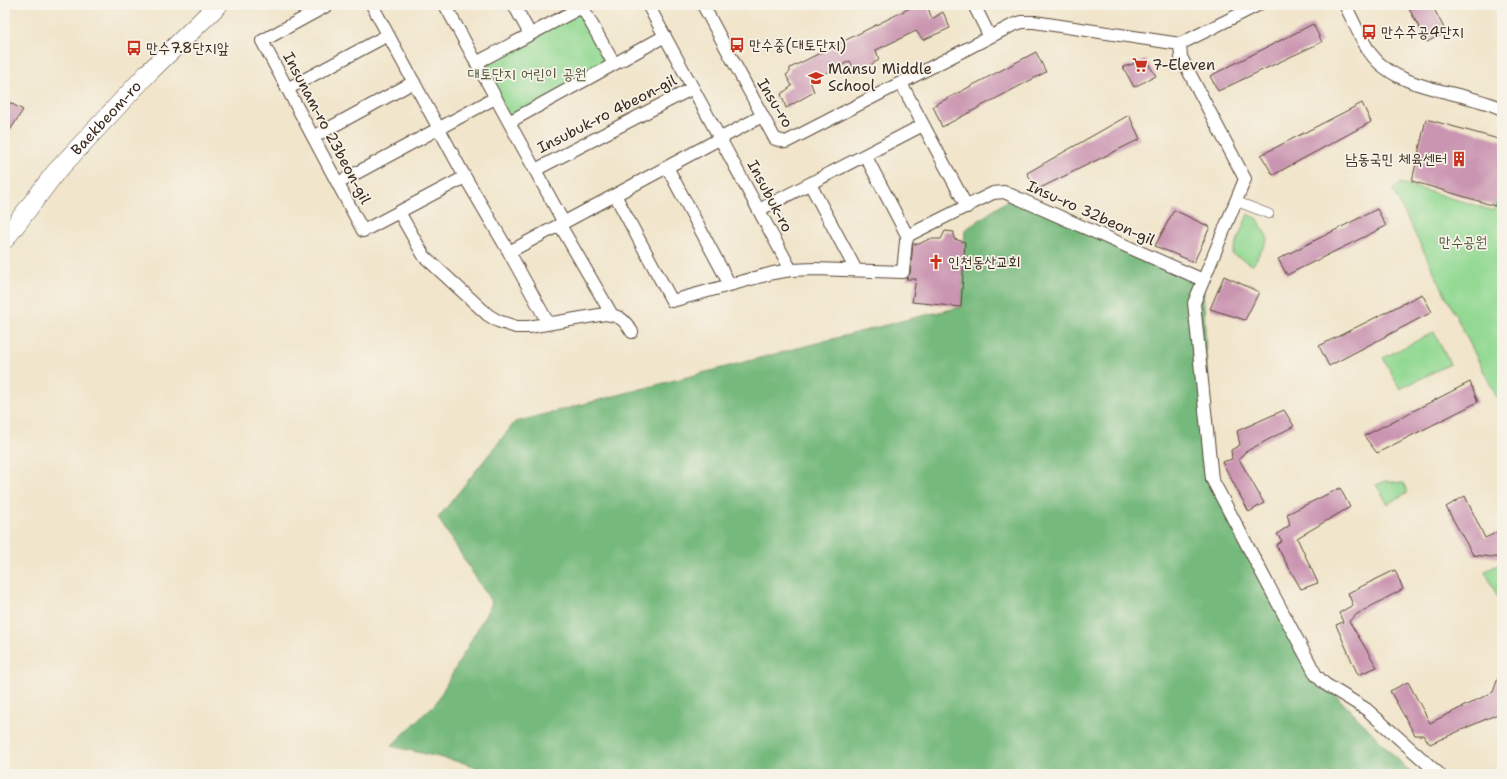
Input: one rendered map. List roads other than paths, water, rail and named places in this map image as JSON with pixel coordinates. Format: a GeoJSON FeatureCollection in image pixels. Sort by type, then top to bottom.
{"type":"FeatureCollection","features":[{"type":"Feature","properties":{"kind":"main road","name":"Baekbeom-ro"},"geometry":{"type":"LineString","coordinates":[[5,239],[55,173],[148,72],[218,5]]}},
{"type":"Feature","properties":{"kind":"street","name":"Insunam-ro 23beon-gil"},"geometry":{"type":"LineString","coordinates":[[328,5],[262,41],[363,231],[400,212]]}},
{"type":"Feature","properties":{"kind":"street"},"geometry":{"type":"LineString","coordinates":[[372,5],[465,177],[510,252],[548,323]]}},
{"type":"Feature","properties":{"kind":"street"},"geometry":{"type":"LineString","coordinates":[[444,5],[496,98],[612,315]]}},
{"type":"Feature","properties":{"kind":"street"},"geometry":{"type":"LineString","coordinates":[[514,5],[530,34]]}},
{"type":"Feature","properties":{"kind":"street","name":"Insubuk-ro 4beon-gil"},"geometry":{"type":"LineString","coordinates":[[648,5],[720,138]]}},
{"type":"Feature","properties":{"kind":"street","name":"Insu-ro"},"geometry":{"type":"LineString","coordinates":[[703,5],[762,116],[776,139],[786,142],[1013,25],[1022,22],[1034,22],[1180,44]]}},
{"type":"Feature","properties":{"kind":"street"},"geometry":{"type":"LineString","coordinates":[[974,5],[990,37]]}},
{"type":"Feature","properties":{"kind":"street"},"geometry":{"type":"LineString","coordinates":[[1258,5],[1180,44],[1181,57],[1245,179],[1194,303],[1212,479],[1316,675],[1325,684],[1366,709],[1439,774]]}},
{"type":"Feature","properties":{"kind":"street"},"geometry":{"type":"LineString","coordinates":[[1345,5],[1371,54],[1387,69],[1404,79],[1426,87],[1481,101],[1502,109]]}},
{"type":"Feature","properties":{"kind":"street"},"geometry":{"type":"LineString","coordinates":[[476,63],[582,6],[614,64]]}},
{"type":"Feature","properties":{"kind":"street"},"geometry":{"type":"LineString","coordinates":[[287,89],[388,35]]}},
{"type":"Feature","properties":{"kind":"street"},"geometry":{"type":"LineString","coordinates":[[509,122],[665,36]]}},
{"type":"Feature","properties":{"kind":"street"},"geometry":{"type":"LineString","coordinates":[[313,137],[414,82]]}},
{"type":"Feature","properties":{"kind":"street"},"geometry":{"type":"LineString","coordinates":[[901,83],[967,207]]}},
{"type":"Feature","properties":{"kind":"street","name":"Insubuk-ro 4beon-gil"},"geometry":{"type":"LineString","coordinates":[[535,170],[693,88]]}},
{"type":"Feature","properties":{"kind":"street"},"geometry":{"type":"LineString","coordinates":[[338,183],[496,98]]}},
{"type":"Feature","properties":{"kind":"street"},"geometry":{"type":"LineString","coordinates":[[510,252],[762,116]]}},
{"type":"Feature","properties":{"kind":"street"},"geometry":{"type":"LineString","coordinates":[[759,210],[923,125]]}},
{"type":"Feature","properties":{"kind":"street","name":"Insubuk-ro"},"geometry":{"type":"LineString","coordinates":[[720,138],[791,270]]}},
{"type":"Feature","properties":{"kind":"street"},"geometry":{"type":"LineString","coordinates":[[615,195],[672,301],[773,273],[791,270],[903,272],[906,241],[908,237],[865,155]]}},
{"type":"Feature","properties":{"kind":"street"},"geometry":{"type":"LineString","coordinates":[[667,167],[730,285]]}},
{"type":"Feature","properties":{"kind":"street"},"geometry":{"type":"LineString","coordinates":[[465,177],[400,212],[424,256],[488,315],[498,321],[516,327],[529,328],[548,323],[605,314],[617,316],[632,332]]}},
{"type":"Feature","properties":{"kind":"street"},"geometry":{"type":"LineString","coordinates":[[810,184],[856,270]]}},
{"type":"Feature","properties":{"kind":"street","name":"Insu-ro 32beon-gil"},"geometry":{"type":"LineString","coordinates":[[908,237],[909,235],[993,193],[1004,192],[1203,280]]}},
{"type":"Feature","properties":{"kind":"street"},"geometry":{"type":"LineString","coordinates":[[1238,202],[1269,214]]}},
{"type":"Feature","properties":{"kind":"place","name":"만수주공4단지"},"geometry":{"type":"Point","coordinates":[1369,32]}},
{"type":"Feature","properties":{"kind":"place","name":"만수중(대토단지)"},"geometry":{"type":"Point","coordinates":[737,45]}},
{"type":"Feature","properties":{"kind":"place","name":"만수7.8단지앞"},"geometry":{"type":"Point","coordinates":[134,48]}},
{"type":"Feature","properties":{"kind":"place","name":"7-Eleven"},"geometry":{"type":"Point","coordinates":[1140,65]}},
{"type":"Feature","properties":{"kind":"place","name":"Mansu Middle School"},"geometry":{"type":"Point","coordinates":[816,78]}},
{"type":"Feature","properties":{"kind":"place","name":"남동국민 체육센터"},"geometry":{"type":"Point","coordinates":[1459,159]}},
{"type":"Feature","properties":{"kind":"place","name":"인천동산교회"},"geometry":{"type":"Point","coordinates":[936,262]}},
{"type":"Feature","properties":{"kind":"park label","name":"대토단지 어린이 공원"},"geometry":{"type":"Point","coordinates":[527,74]}},
{"type":"Feature","properties":{"kind":"park label","name":"만수공원"},"geometry":{"type":"Point","coordinates":[1463,242]}}]}
